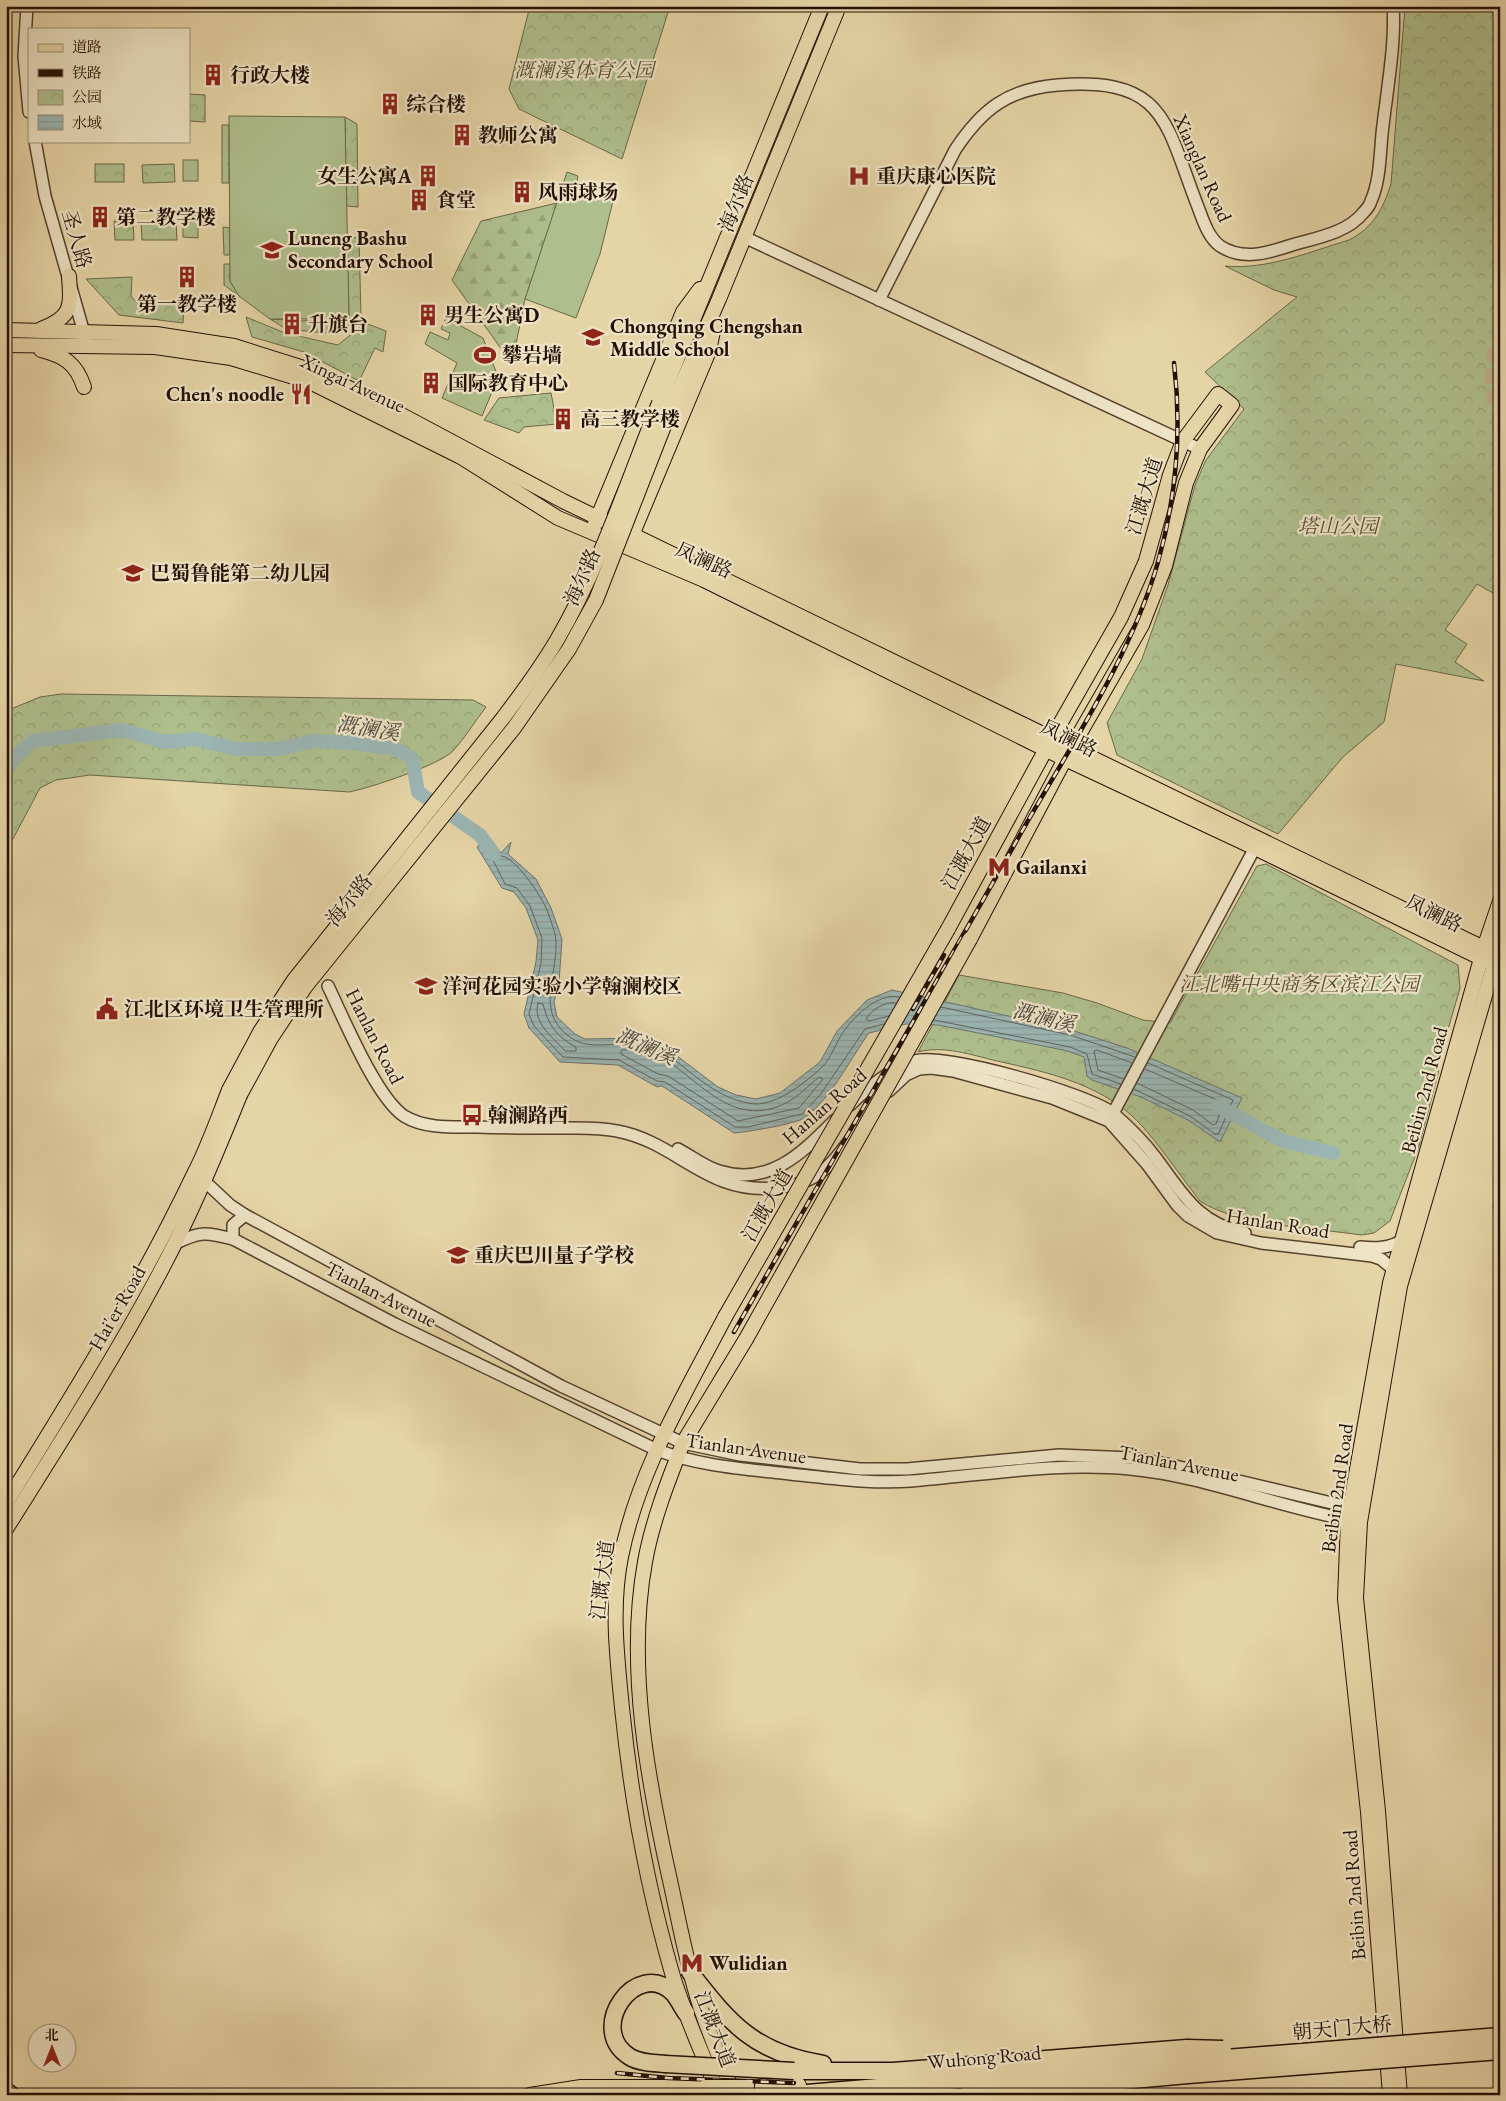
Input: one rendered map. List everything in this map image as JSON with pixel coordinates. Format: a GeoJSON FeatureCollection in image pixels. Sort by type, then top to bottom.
{"type":"FeatureCollection","features":[{"type":"Feature","properties":{"kind":"highway"},"geometry":{"type":"LineString","coordinates":[[690,1972],[718,2008],[738,2029],[784,2055],[809,2062],[893,2071]]}},
{"type":"Feature","properties":{"kind":"highway"},"geometry":{"type":"LineString","coordinates":[[686,2013],[673,1993],[653,1984],[642,1985],[622,1997],[616,2008],[613,2022],[615,2037],[620,2048],[631,2058],[799,2083],[893,2071],[1188,2064]]}},
{"type":"Feature","properties":{"kind":"highway","name":"朝天门大桥"},"geometry":{"type":"LineString","coordinates":[[1188,2064],[1500,2036]]}},
{"type":"Feature","properties":{"kind":"highway","name":"朝天门大桥"},"geometry":{"type":"LineString","coordinates":[[1188,2064],[1500,2051]]}},
{"type":"Feature","properties":{"kind":"highway","name":"Wuhong Road"},"geometry":{"type":"LineString","coordinates":[[782,2095],[799,2083],[1188,2064]]}},
{"type":"Feature","properties":{"kind":"highway","name":"Wuhong Road"},"geometry":{"type":"LineString","coordinates":[[966,2095],[1036,2089],[1188,2064]]}},
{"type":"Feature","properties":{"kind":"highway"},"geometry":{"type":"LineString","coordinates":[[755,2087],[782,2095]]}},
{"type":"Feature","properties":{"kind":"highway"},"geometry":{"type":"LineString","coordinates":[[1012,2095],[1036,2089]]}},
{"type":"Feature","properties":{"kind":"highway"},"geometry":{"type":"LineString","coordinates":[[6,2091],[11,2095]]}},
{"type":"Feature","properties":{"kind":"main road","name":"海尔路"},"geometry":{"type":"LineString","coordinates":[[665,406],[713,272],[822,6]]}},
{"type":"Feature","properties":{"kind":"main road","name":"海尔路"},"geometry":{"type":"LineString","coordinates":[[235,1093],[260,1032],[294,980],[503,718],[530,682],[557,640],[601,549],[665,406],[719,299],[839,6]]}},
{"type":"Feature","properties":{"kind":"main road"},"geometry":{"type":"LineString","coordinates":[[591,532],[683,312],[713,272]]}},
{"type":"Feature","properties":{"kind":"main road"},"geometry":{"type":"LineString","coordinates":[[36,330],[53,324],[68,311],[71,301],[69,276]]}},
{"type":"Feature","properties":{"kind":"main road"},"geometry":{"type":"LineString","coordinates":[[627,548],[709,351],[719,299]]}},
{"type":"Feature","properties":{"kind":"main road","name":"Xingai Avenue"},"geometry":{"type":"LineString","coordinates":[[9,330],[156,334],[234,346],[313,371],[368,397],[563,501],[633,534]]}},
{"type":"Feature","properties":{"kind":"main road","name":"Xingai Avenue"},"geometry":{"type":"LineString","coordinates":[[6,345],[155,347],[231,358],[310,382],[461,457],[558,518],[627,548]]}},
{"type":"Feature","properties":{"kind":"main road"},"geometry":{"type":"LineString","coordinates":[[23,345],[67,359],[78,372],[84,387]]}},
{"type":"Feature","properties":{"kind":"main road","name":"江溉大道"},"geometry":{"type":"LineString","coordinates":[[719,2095],[672,1974],[645,1870],[626,1745],[615,1640],[616,1597],[621,1557],[636,1504],[663,1435],[725,1317],[948,929],[1049,744],[1121,618],[1146,561],[1170,475],[1183,441],[1218,394],[1232,405],[1200,449],[1186,483],[1165,566],[1142,625],[1069,754],[970,940],[746,1339],[683,1443],[658,1512],[645,1561],[637,1639],[645,1745],[660,1833],[690,1972],[701,2008],[734,2095]]}},
{"type":"Feature","properties":{"kind":"main road","name":"凤澜路"},"geometry":{"type":"LineString","coordinates":[[633,534],[1069,754],[1491,954]]}},
{"type":"Feature","properties":{"kind":"main road","name":"凤澜路"},"geometry":{"type":"LineString","coordinates":[[627,548],[704,580],[1049,744]]}},
{"type":"Feature","properties":{"kind":"main road","name":"Beibin 2nd Road"},"geometry":{"type":"LineString","coordinates":[[1400,2095],[1378,1812],[1356,1598],[1355,1515],[1400,1286],[1491,954],[1500,901]]}},
{"type":"Feature","properties":{"kind":"main road","name":"Beibin 2nd Road"},"geometry":{"type":"LineString","coordinates":[[1390,2095],[1368,1812],[1345,1599],[1355,1515],[1394,1270],[1491,954]]}},
{"type":"Feature","properties":{"kind":"main road","name":"Hai'er Road"},"geometry":{"type":"LineString","coordinates":[[6,1529],[123,1340],[174,1244],[235,1093]]}},
{"type":"Feature","properties":{"kind":"main road","name":"Hai'er Road"},"geometry":{"type":"LineString","coordinates":[[6,1503],[111,1333],[200,1177]]}},
{"type":"Feature","properties":{"kind":"main road"},"geometry":{"type":"LineString","coordinates":[[1188,2064],[1500,2030]]}},
{"type":"Feature","properties":{"kind":"main road"},"geometry":{"type":"LineString","coordinates":[[1188,2064],[1500,2055]]}},
{"type":"Feature","properties":{"kind":"main road"},"geometry":{"type":"LineString","coordinates":[[530,2095],[581,2087],[755,2087],[799,2083]]}},
{"type":"Feature","properties":{"kind":"street"},"geometry":{"type":"LineString","coordinates":[[27,6],[24,56],[28,101]]}},
{"type":"Feature","properties":{"kind":"street","name":"Xianglan Road"},"geometry":{"type":"LineString","coordinates":[[879,300],[955,150],[970,128],[989,108],[1014,94],[1042,86],[1074,84],[1120,87],[1139,95],[1154,106],[1165,124],[1206,230],[1219,245],[1237,253],[1261,256],[1346,228],[1363,214],[1372,201],[1390,65],[1393,6]]}},
{"type":"Feature","properties":{"kind":"street","name":"圣人路"},"geometry":{"type":"LineString","coordinates":[[35,142],[45,196],[85,331],[87,346]]}},
{"type":"Feature","properties":{"kind":"street"},"geometry":{"type":"LineString","coordinates":[[744,237],[1200,449]]}},
{"type":"Feature","properties":{"kind":"street"},"geometry":{"type":"LineString","coordinates":[[1111,1117],[1258,843]]}},
{"type":"Feature","properties":{"kind":"street","name":"Hanlan Road"},"geometry":{"type":"LineString","coordinates":[[1394,1270],[1387,1263],[1372,1256],[1261,1243],[1217,1233],[1188,1216],[1177,1205],[1111,1117],[1052,1098],[943,1069],[919,1069],[895,1083],[827,1169],[812,1180],[792,1186],[742,1188],[714,1178],[649,1141],[616,1130],[432,1126],[406,1117],[394,1109],[380,1089],[328,986],[355,1025],[386,1086],[400,1105],[409,1112],[432,1119],[578,1120],[616,1123],[652,1135],[717,1171],[730,1174],[754,1173],[770,1170],[798,1156],[862,1093],[902,1067],[916,1060],[944,1060],[1056,1088],[1079,1096],[1111,1117],[1155,1156],[1193,1208],[1220,1226],[1262,1236],[1372,1248],[1392,1247],[1403,1240]]}},
{"type":"Feature","properties":{"kind":"street","name":"Tianlan Avenue"},"geometry":{"type":"LineString","coordinates":[[200,1177],[245,1215],[561,1386],[683,1443],[740,1455],[860,1469],[907,1469],[1060,1456],[1132,1458],[1171,1465],[1355,1515]]}},
{"type":"Feature","properties":{"kind":"street"},"geometry":{"type":"LineString","coordinates":[[233,1239],[233,1225],[245,1215]]}},
{"type":"Feature","properties":{"kind":"street","name":"Tianlan Avenue"},"geometry":{"type":"LineString","coordinates":[[174,1244],[195,1234],[208,1232],[233,1239],[396,1324],[677,1458],[735,1468],[861,1480],[908,1481],[1060,1467],[1130,1469],[1355,1515]]}},
{"type":"Feature","properties":{"kind":"green space","name":"溉澜溪体育公园"},"geometry":{"type":"Polygon","coordinates":[[[530,6],[670,6],[622,159],[519,109],[509,89],[530,6]]]}},
{"type":"Feature","properties":{"kind":"green space","name":"塔山公园"},"geometry":{"type":"Polygon","coordinates":[[[1405,6],[1500,6],[1500,597],[1477,584],[1445,630],[1467,644],[1455,662],[1484,681],[1396,664],[1384,722],[1343,757],[1278,834],[1117,755],[1107,723],[1142,659],[1168,585],[1195,485],[1206,460],[1244,409],[1205,372],[1297,297],[1274,290],[1225,266],[1241,267],[1272,263],[1349,240],[1365,230],[1381,210],[1391,184],[1405,6]]]}},
{"type":"Feature","properties":{"kind":"green space"},"geometry":{"type":"Polygon","coordinates":[[[190,94],[205,95],[205,122],[190,121],[190,94]]]}},
{"type":"Feature","properties":{"kind":"green space"},"geometry":{"type":"Polygon","coordinates":[[[229,116],[345,117],[349,319],[270,319],[239,296],[230,281],[229,116]]]}},
{"type":"Feature","properties":{"kind":"green space"},"geometry":{"type":"Polygon","coordinates":[[[345,117],[357,124],[358,207],[346,206],[345,117]]]}},
{"type":"Feature","properties":{"kind":"green space"},"geometry":{"type":"Polygon","coordinates":[[[222,125],[229,125],[229,183],[222,183],[222,125]]]}},
{"type":"Feature","properties":{"kind":"green space"},"geometry":{"type":"Polygon","coordinates":[[[183,160],[198,160],[198,181],[183,181],[183,160]]]}},
{"type":"Feature","properties":{"kind":"green space"},"geometry":{"type":"Polygon","coordinates":[[[95,164],[124,164],[124,182],[95,182],[95,164]]]}},
{"type":"Feature","properties":{"kind":"green space"},"geometry":{"type":"Polygon","coordinates":[[[174,164],[175,182],[143,183],[142,165],[174,164]]]}},
{"type":"Feature","properties":{"kind":"green space"},"geometry":{"type":"Polygon","coordinates":[[[567,172],[578,176],[576,186],[613,201],[600,254],[576,318],[525,299],[567,172]]]}},
{"type":"Feature","properties":{"kind":"green space"},"geometry":{"type":"Polygon","coordinates":[[[557,203],[525,299],[512,364],[452,280],[481,221],[557,203]]]}},
{"type":"Feature","properties":{"kind":"green space"},"geometry":{"type":"Polygon","coordinates":[[[183,216],[198,216],[198,238],[183,237],[183,216]]]}},
{"type":"Feature","properties":{"kind":"green space"},"geometry":{"type":"Polygon","coordinates":[[[114,221],[133,221],[134,240],[115,240],[114,221]]]}},
{"type":"Feature","properties":{"kind":"green space"},"geometry":{"type":"Polygon","coordinates":[[[141,221],[176,221],[177,240],[142,240],[141,221]]]}},
{"type":"Feature","properties":{"kind":"green space"},"geometry":{"type":"Polygon","coordinates":[[[223,227],[230,228],[230,255],[224,255],[223,227]]]}},
{"type":"Feature","properties":{"kind":"green space"},"geometry":{"type":"Polygon","coordinates":[[[347,237],[359,238],[361,317],[336,334],[286,329],[270,319],[287,320],[287,327],[298,327],[298,321],[349,319],[347,237]]]}},
{"type":"Feature","properties":{"kind":"green space"},"geometry":{"type":"Polygon","coordinates":[[[224,264],[230,264],[230,281],[239,296],[224,285],[224,264]]]}},
{"type":"Feature","properties":{"kind":"green space"},"geometry":{"type":"Polygon","coordinates":[[[132,277],[131,296],[137,303],[184,305],[183,323],[119,315],[86,279],[132,277]]]}},
{"type":"Feature","properties":{"kind":"green space"},"geometry":{"type":"Polygon","coordinates":[[[246,317],[285,333],[338,345],[365,323],[386,331],[383,352],[375,348],[359,381],[304,352],[252,337],[246,317]]]}},
{"type":"Feature","properties":{"kind":"green space"},"geometry":{"type":"Polygon","coordinates":[[[446,318],[483,338],[502,387],[492,392],[482,416],[442,398],[457,363],[425,344],[430,332],[448,340],[450,333],[441,329],[446,318]]]}},
{"type":"Feature","properties":{"kind":"green space"},"geometry":{"type":"Polygon","coordinates":[[[551,393],[557,424],[524,427],[519,433],[484,420],[499,398],[551,393]]]}},
{"type":"Feature","properties":{"kind":"green space"},"geometry":{"type":"Polygon","coordinates":[[[61,694],[473,700],[486,707],[453,751],[445,757],[404,775],[349,792],[90,775],[56,780],[40,788],[6,852],[6,711],[40,697],[61,694]]]}},
{"type":"Feature","properties":{"kind":"green space","name":"江北嘴中央商务区滨江公园"},"geometry":{"type":"Polygon","coordinates":[[[1266,864],[1458,965],[1460,988],[1440,1057],[1438,1074],[1419,1146],[1390,1221],[1374,1233],[1361,1235],[1278,1225],[1234,1216],[1216,1209],[1200,1201],[1144,1128],[1129,1113],[1095,1091],[1037,1070],[967,1054],[948,1050],[918,1052],[959,975],[1063,993],[1143,1020],[1170,1023],[1257,866],[1266,864]]]}},
{"type":"Feature","properties":{"kind":"water"},"geometry":{"type":"Polygon","coordinates":[[[488,837],[501,853],[511,842],[508,854],[536,879],[551,908],[562,939],[559,983],[554,1002],[557,1017],[575,1034],[585,1039],[640,1038],[660,1043],[718,1087],[736,1095],[756,1099],[780,1093],[820,1062],[837,1031],[867,1000],[892,990],[1071,1030],[1127,1048],[1242,1098],[1220,1142],[1188,1120],[1141,1097],[1092,1080],[1087,1076],[1084,1057],[1068,1051],[938,1025],[906,1024],[869,1033],[832,1089],[806,1117],[783,1125],[734,1133],[662,1086],[657,1087],[618,1065],[560,1062],[529,1028],[524,1014],[536,962],[538,940],[526,908],[514,892],[502,888],[477,847],[488,837]]]}},
{"type":"Feature","properties":{"kind":"water"},"geometry":{"type":"Polygon","coordinates":[[[1500,1465],[1500,1594],[1495,1504],[1500,1465]]]}},
{"type":"Feature","properties":{"kind":"waterway","name":"溉澜溪"},"geometry":{"type":"LineString","coordinates":[[6,772],[14,758],[33,741],[122,730],[165,742],[195,739],[237,749],[280,749],[313,741],[353,743],[396,749],[412,758],[418,792],[480,835],[494,854]]}},
{"type":"Feature","properties":{"kind":"waterway","name":"溉澜溪"},"geometry":{"type":"LineString","coordinates":[[1218,1106],[1283,1141],[1333,1153]]}},
{"type":"Feature","properties":{"kind":"tunnel"},"geometry":{"type":"LineString","coordinates":[[1500,328],[1492,375],[1496,411],[1500,422]]}},
{"type":"Feature","properties":{"kind":"railway"},"geometry":{"type":"LineString","coordinates":[[734,1332],[1078,735],[1132,632],[1158,562],[1173,489],[1177,439],[1174,363]]}},
{"type":"Feature","properties":{"kind":"railway"},"geometry":{"type":"LineString","coordinates":[[913,1009],[944,955]]}},
{"type":"Feature","properties":{"kind":"railway"},"geometry":{"type":"LineString","coordinates":[[1188,2073],[1500,2048]]}},
{"type":"Feature","properties":{"kind":"railway"},"geometry":{"type":"LineString","coordinates":[[617,2073],[668,2078],[794,2083]]}},
{"type":"Feature","properties":{"kind":"place","name":"行政大楼"},"geometry":{"type":"Point","coordinates":[213,75]}},
{"type":"Feature","properties":{"kind":"place","name":"综合楼"},"geometry":{"type":"Point","coordinates":[390,104]}},
{"type":"Feature","properties":{"kind":"place","name":"教师公寓"},"geometry":{"type":"Point","coordinates":[462,135]}},
{"type":"Feature","properties":{"kind":"place","name":"女生公寓A"},"geometry":{"type":"Point","coordinates":[428,176]}},
{"type":"Feature","properties":{"kind":"place","name":"重庆康心医院"},"geometry":{"type":"Point","coordinates":[859,176]}},
{"type":"Feature","properties":{"kind":"place","name":"风雨球场"},"geometry":{"type":"Point","coordinates":[522,192]}},
{"type":"Feature","properties":{"kind":"place","name":"食堂"},"geometry":{"type":"Point","coordinates":[419,200]}},
{"type":"Feature","properties":{"kind":"place","name":"第二教学楼"},"geometry":{"type":"Point","coordinates":[100,217]}},
{"type":"Feature","properties":{"kind":"place","name":"Luneng Bashu Secondary School"},"geometry":{"type":"Point","coordinates":[272,250]}},
{"type":"Feature","properties":{"kind":"place","name":"第一教学楼"},"geometry":{"type":"Point","coordinates":[187,277]}},
{"type":"Feature","properties":{"kind":"place","name":"男生公寓D"},"geometry":{"type":"Point","coordinates":[428,315]}},
{"type":"Feature","properties":{"kind":"place","name":"升旗台"},"geometry":{"type":"Point","coordinates":[292,324]}},
{"type":"Feature","properties":{"kind":"place","name":"Chongqing Chengshan Middle School"},"geometry":{"type":"Point","coordinates":[593,337]}},
{"type":"Feature","properties":{"kind":"place","name":"攀岩墙"},"geometry":{"type":"Point","coordinates":[485,355]}},
{"type":"Feature","properties":{"kind":"place","name":"国际教育中心"},"geometry":{"type":"Point","coordinates":[431,383]}},
{"type":"Feature","properties":{"kind":"place","name":"Chen's noodle"},"geometry":{"type":"Point","coordinates":[301,394]}},
{"type":"Feature","properties":{"kind":"place","name":"高三教学楼"},"geometry":{"type":"Point","coordinates":[563,419]}},
{"type":"Feature","properties":{"kind":"place","name":"巴蜀鲁能第二幼儿园"},"geometry":{"type":"Point","coordinates":[133,573]}},
{"type":"Feature","properties":{"kind":"place","name":"Gailanxi"},"geometry":{"type":"Point","coordinates":[999,867]}},
{"type":"Feature","properties":{"kind":"place","name":"洋河花园实验小学翰澜校区"},"geometry":{"type":"Point","coordinates":[426,986]}},
{"type":"Feature","properties":{"kind":"place","name":"江北区环境卫生管理所"},"geometry":{"type":"Point","coordinates":[107,1009]}},
{"type":"Feature","properties":{"kind":"place","name":"翰澜路西"},"geometry":{"type":"Point","coordinates":[472,1115]}},
{"type":"Feature","properties":{"kind":"place","name":"重庆巴川量子学校"},"geometry":{"type":"Point","coordinates":[458,1255]}},
{"type":"Feature","properties":{"kind":"place","name":"Wulidian"},"geometry":{"type":"Point","coordinates":[692,1963]}}]}
